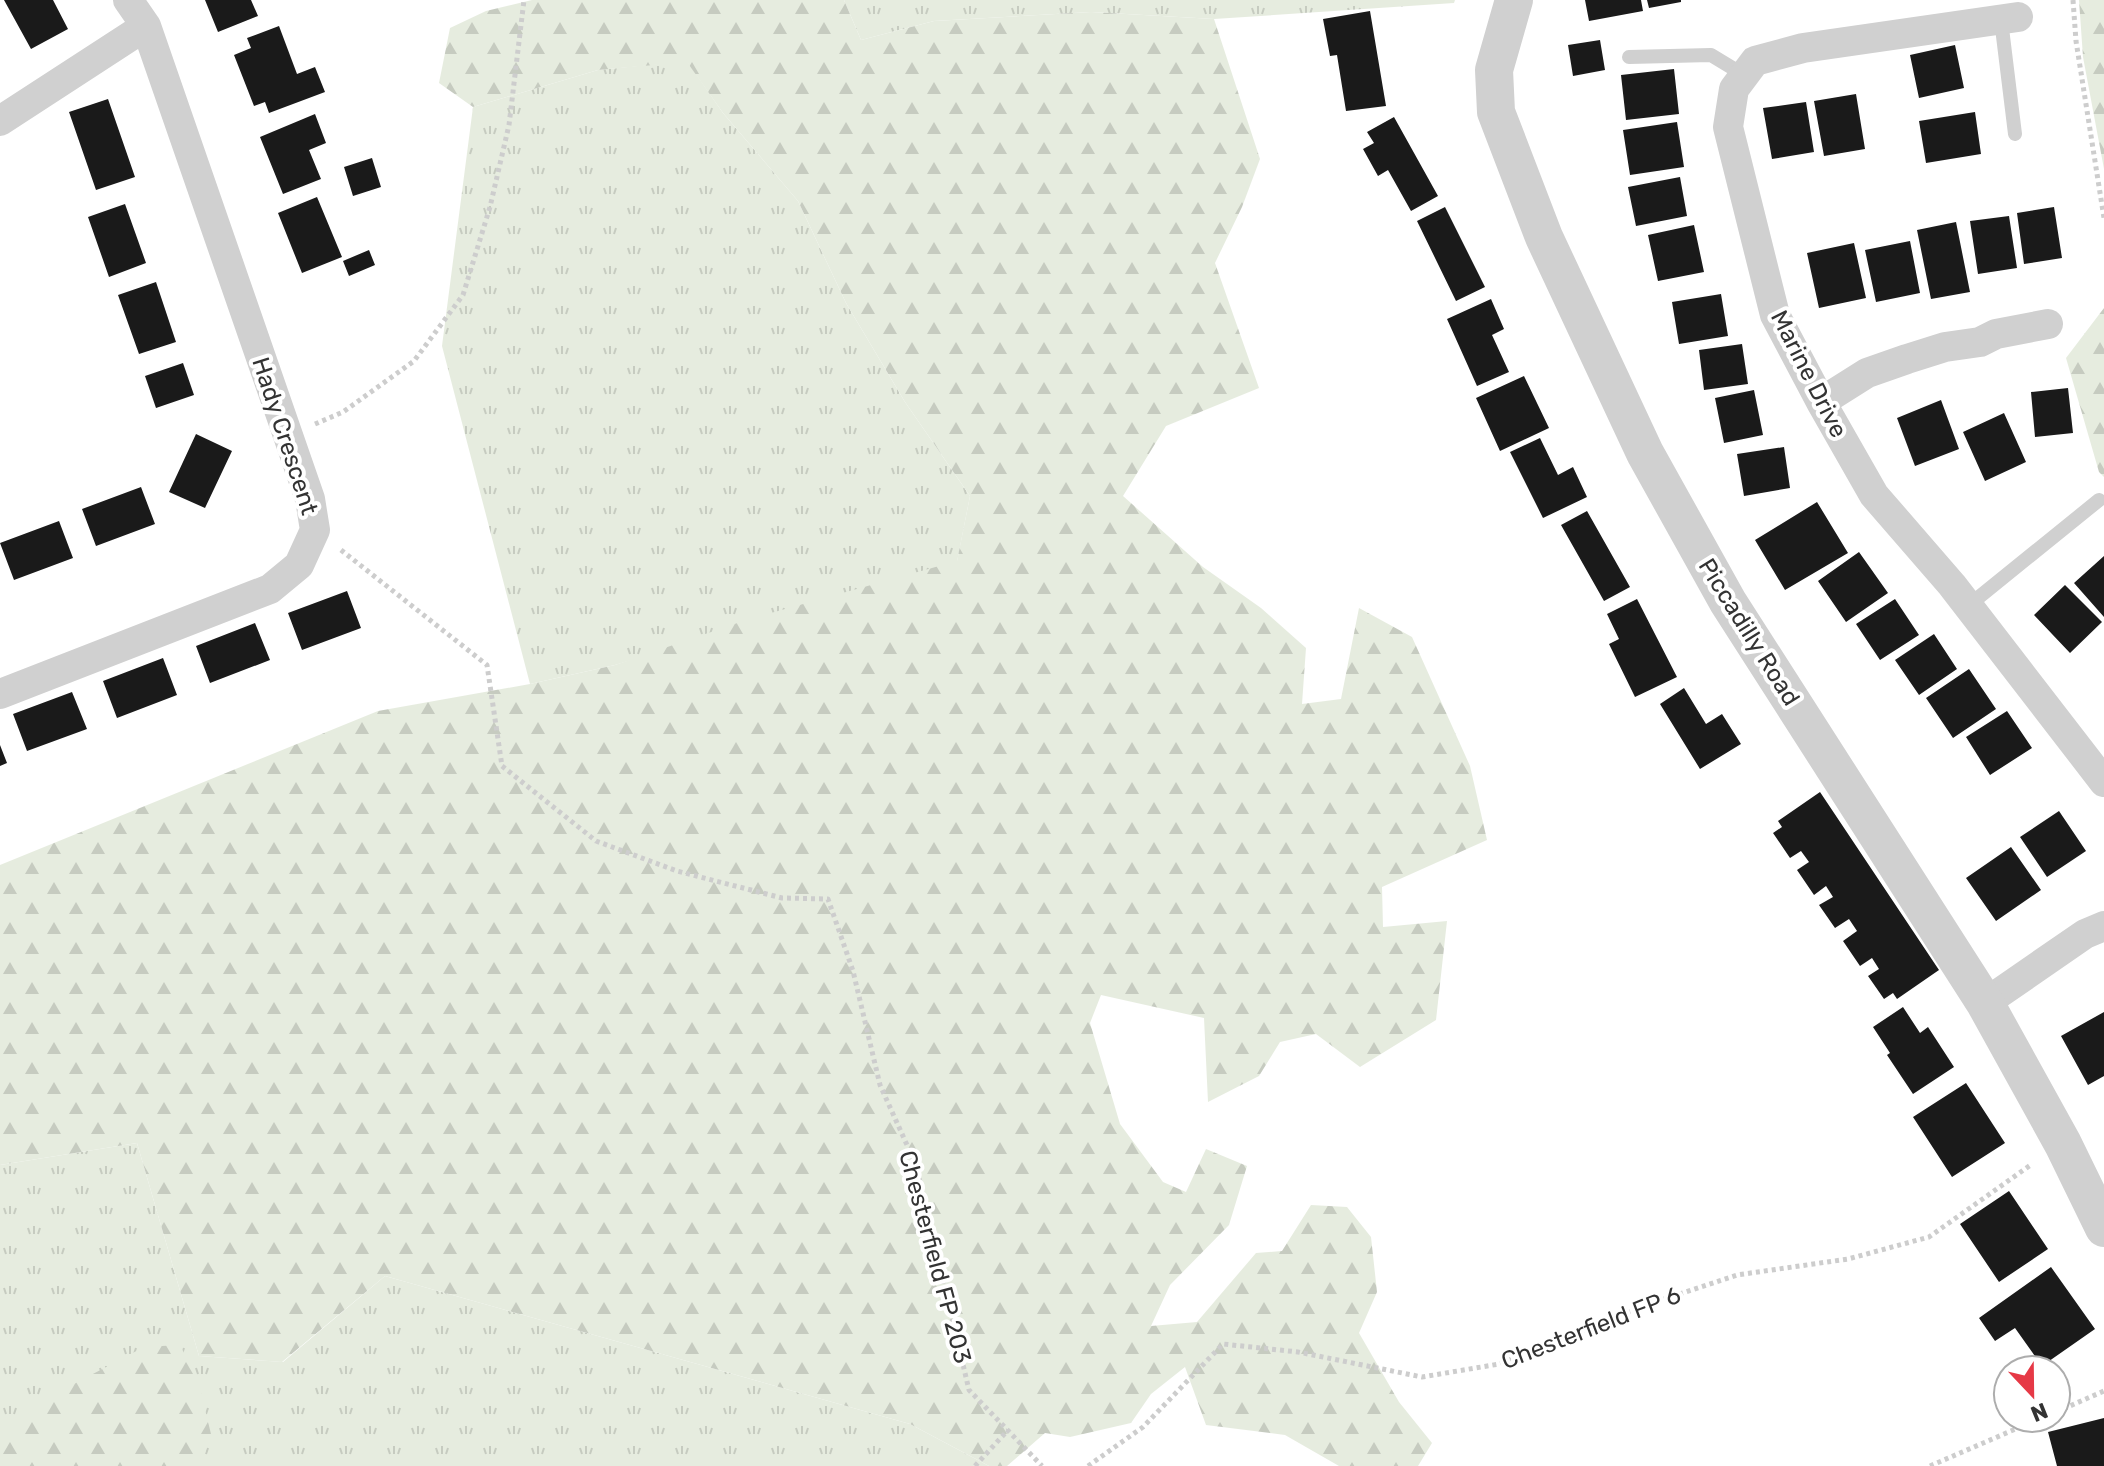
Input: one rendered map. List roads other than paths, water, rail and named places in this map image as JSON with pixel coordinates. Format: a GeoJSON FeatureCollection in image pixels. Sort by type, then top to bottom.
{"type":"FeatureCollection","features":[{"type":"Feature","properties":{"kind":"street","name":"Hady Crescent"},"geometry":{"type":"LineString","coordinates":[[0,694],[270,589],[299,565],[315,530],[310,499],[146,26],[128,0]]}},
{"type":"Feature","properties":{"kind":"street","name":"Piccadilly Road"},"geometry":{"type":"LineString","coordinates":[[1514,0],[1494,70],[1496,112],[1544,237],[1645,453],[1728,602],[1985,1003],[2063,1144],[2104,1228]]}},
{"type":"Feature","properties":{"kind":"street"},"geometry":{"type":"LineString","coordinates":[[1744,75],[1755,61],[1803,48],[2009,19]]}},
{"type":"Feature","properties":{"kind":"street"},"geometry":{"type":"LineString","coordinates":[[0,121],[146,26]]}},
{"type":"Feature","properties":{"kind":"street","name":"Marine Drive"},"geometry":{"type":"LineString","coordinates":[[1744,75],[1734,89],[1728,127],[1775,315],[1874,495],[1968,606],[2104,782]]}},
{"type":"Feature","properties":{"kind":"street"},"geometry":{"type":"LineString","coordinates":[[1821,402],[1867,373],[1907,359],[1945,347],[1980,342],[1996,334],[2048,324]]}},
{"type":"Feature","properties":{"kind":"street"},"geometry":{"type":"LineString","coordinates":[[1985,1003],[2085,934],[2104,926]]}},
{"type":"Feature","properties":{"kind":"lane"},"geometry":{"type":"LineString","coordinates":[[2009,19],[2015,134]]}},
{"type":"Feature","properties":{"kind":"lane"},"geometry":{"type":"LineString","coordinates":[[1629,57],[1711,55],[1744,75]]}},
{"type":"Feature","properties":{"kind":"lane"},"geometry":{"type":"LineString","coordinates":[[1968,606],[2099,500]]}}]}
